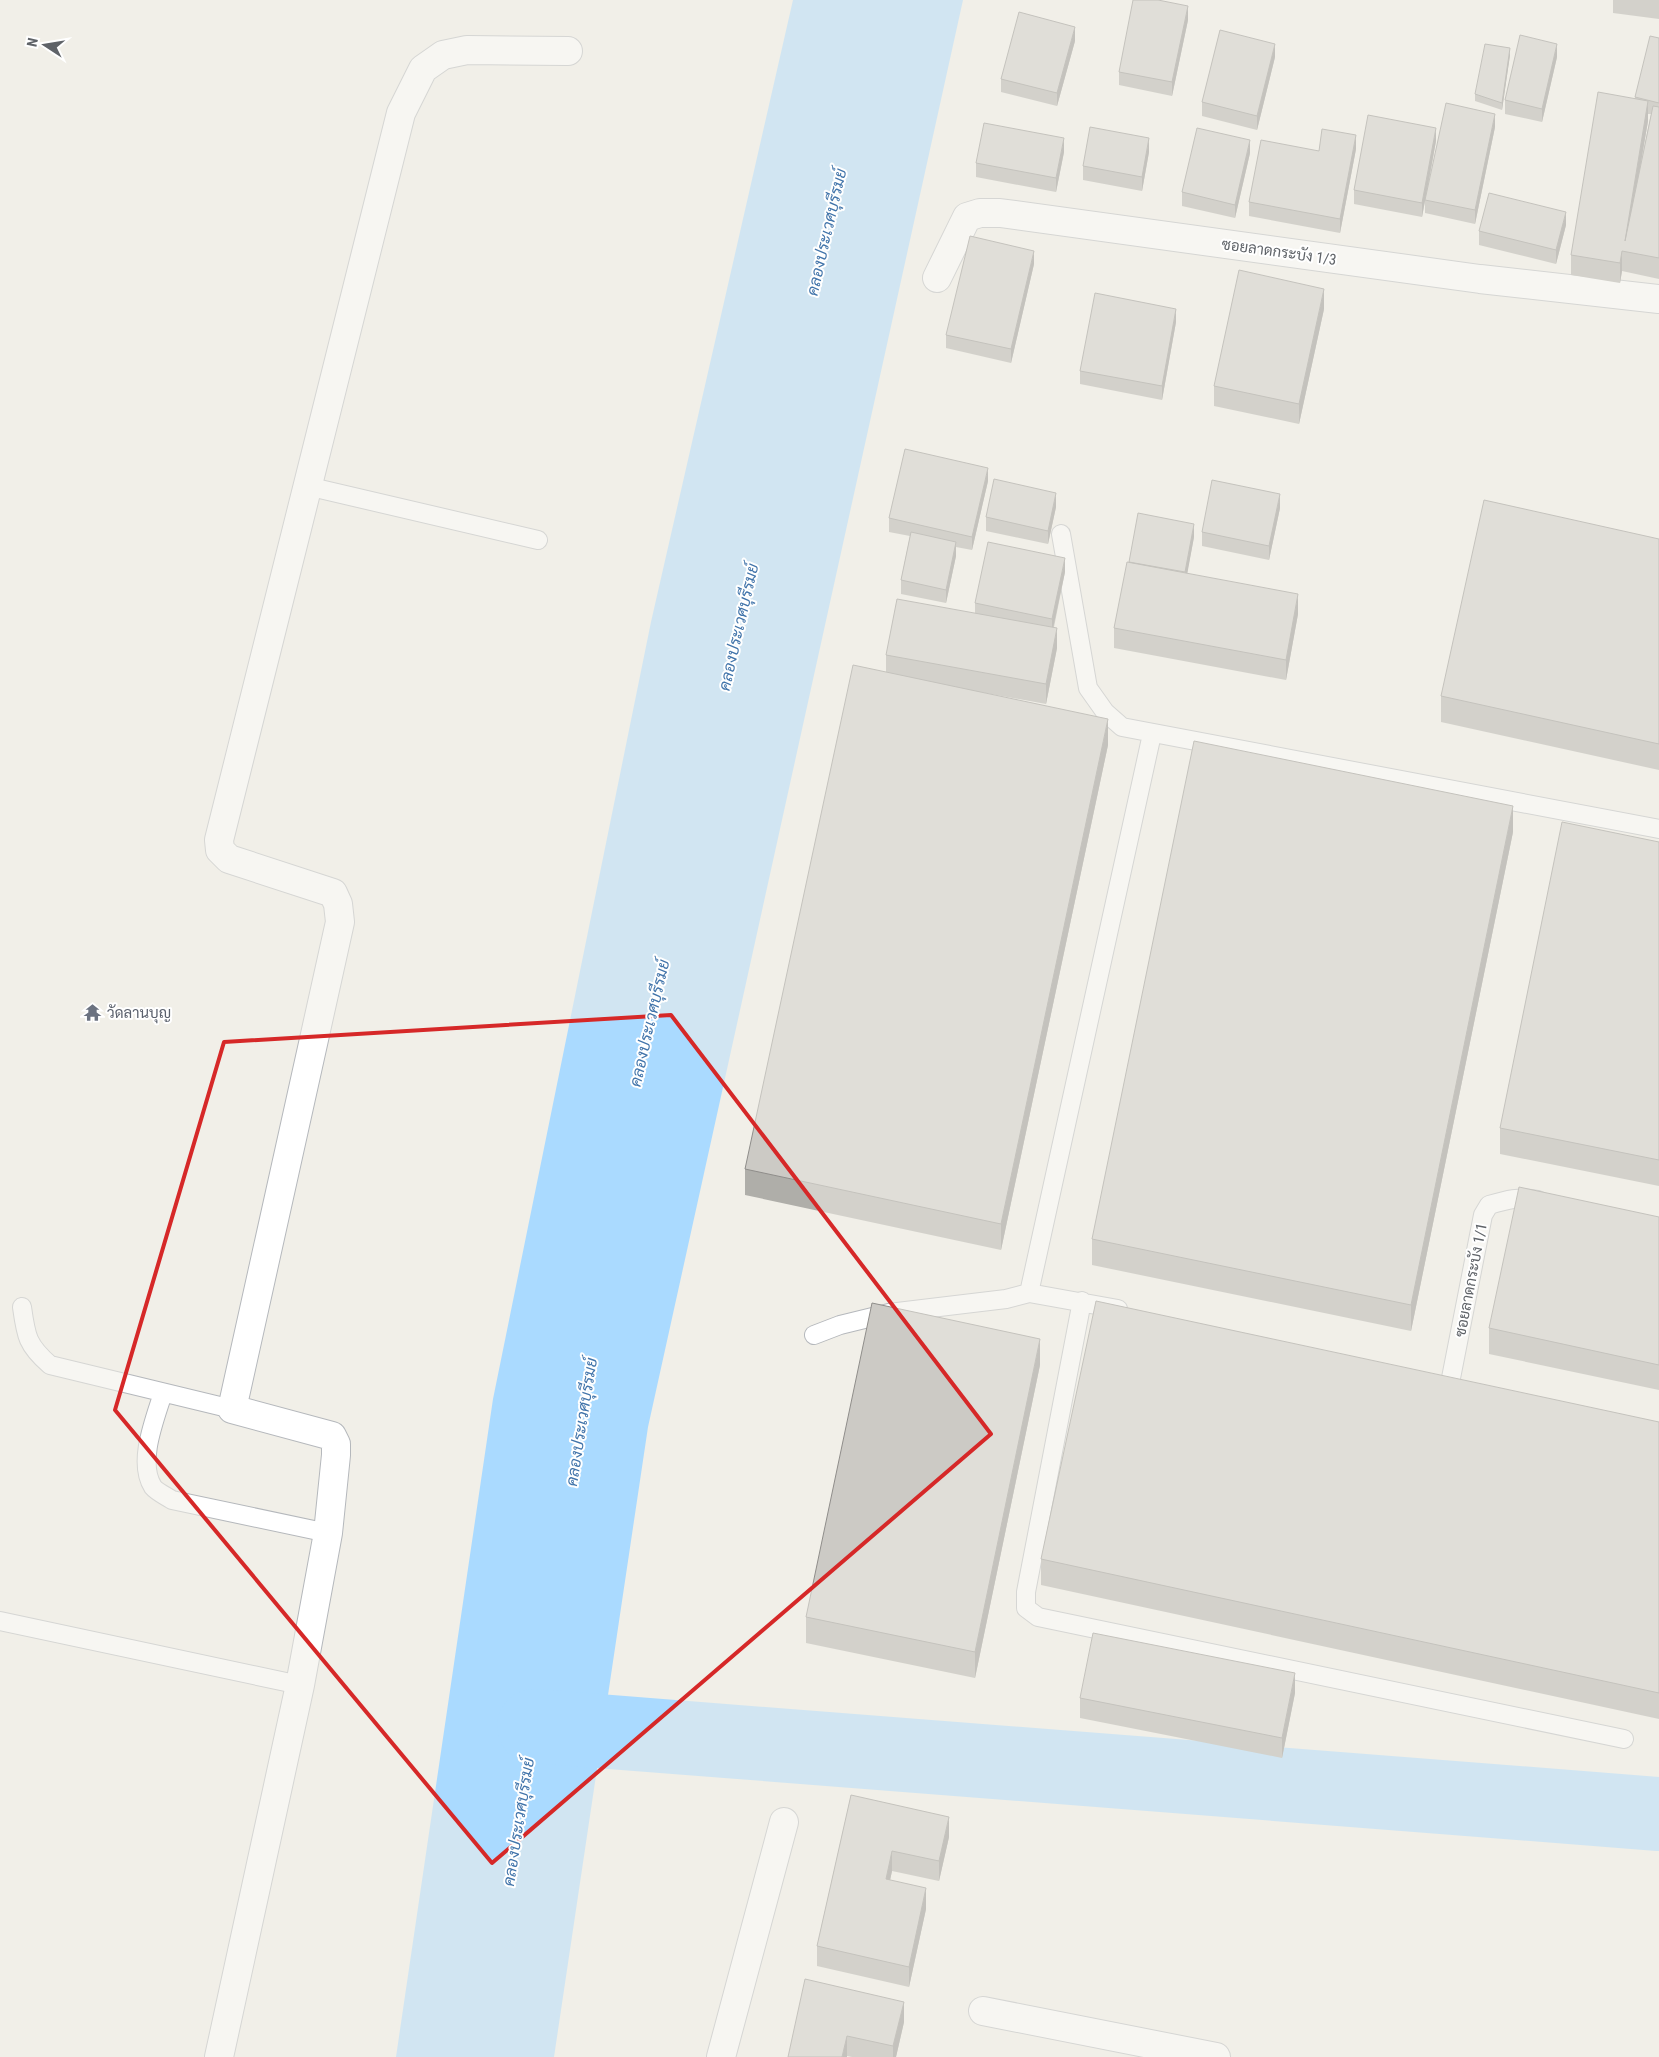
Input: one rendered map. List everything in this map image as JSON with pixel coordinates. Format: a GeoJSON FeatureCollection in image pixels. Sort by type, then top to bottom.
{"type":"FeatureCollection","features":[{"type":"Feature","properties":{"kind":"street"},"geometry":{"type":"LineString","coordinates":[[218,2057],[300,1686],[328,1533],[336,1455],[336,1444],[332,1436],[232,1409],[340,922],[338,904],[333,893],[229,859],[220,850],[219,840],[401,113],[423,69],[443,55],[468,50],[568,51]]}},
{"type":"Feature","properties":{"kind":"street","name":"ซอยลาดกระบัง 1/3"},"geometry":{"type":"LineString","coordinates":[[937,278],[967,217],[980,213],[1000,213],[1480,279],[1659,299]]}},
{"type":"Feature","properties":{"kind":"street"},"geometry":{"type":"LineString","coordinates":[[721,2057],[784,1822]]}},
{"type":"Feature","properties":{"kind":"street"},"geometry":{"type":"LineString","coordinates":[[983,2011],[1216,2057]]}},
{"type":"Feature","properties":{"kind":"lane"},"geometry":{"type":"LineString","coordinates":[[307,486],[538,540]]}},
{"type":"Feature","properties":{"kind":"lane"},"geometry":{"type":"LineString","coordinates":[[1061,534],[1088,688],[1105,712],[1122,727],[1659,828]]}},
{"type":"Feature","properties":{"kind":"lane"},"geometry":{"type":"LineString","coordinates":[[1029,1293],[1152,734]]}},
{"type":"Feature","properties":{"kind":"lane","name":"ซอยลาดกระบัง 1/1"},"geometry":{"type":"LineString","coordinates":[[1451,1378],[1483,1216],[1489,1205],[1524,1197],[1553,1202]]}},
{"type":"Feature","properties":{"kind":"lane"},"geometry":{"type":"LineString","coordinates":[[814,1335],[840,1325],[889,1313],[1006,1299],[1029,1293],[1130,1311]]}},
{"type":"Feature","properties":{"kind":"lane"},"geometry":{"type":"LineString","coordinates":[[1082,1301],[1026,1592],[1026,1608],[1038,1617],[1624,1739]]}},
{"type":"Feature","properties":{"kind":"lane"},"geometry":{"type":"LineString","coordinates":[[22,1307],[26,1336],[38,1355],[50,1365],[232,1409]]}},
{"type":"Feature","properties":{"kind":"lane"},"geometry":{"type":"LineString","coordinates":[[1432,1374],[1470,1382]]}},
{"type":"Feature","properties":{"kind":"lane"},"geometry":{"type":"LineString","coordinates":[[162,1393],[148,1443],[147,1472],[154,1488],[172,1500],[328,1533]]}},
{"type":"Feature","properties":{"kind":"lane"},"geometry":{"type":"LineString","coordinates":[[0,1621],[300,1686]]}},
{"type":"Feature","properties":{"kind":"highlighted area"},"geometry":{"type":"Polygon","coordinates":[[[671,1015],[991,1434],[492,1863],[115,1410],[224,1042],[671,1015]]]}},
{"type":"Feature","properties":{"kind":"water","name":"คลองประเวศบุรีรมย์"},"geometry":{"type":"Polygon","coordinates":[[[793,0],[963,0],[648,1427],[554,2057],[396,2057],[493,1399],[651,622],[793,0]]]}},
{"type":"Feature","properties":{"kind":"building"},"geometry":{"type":"Polygon","coordinates":[[[1133,0],[1158,0],[1188,6],[1172,82],[1119,72],[1133,0]]]}},
{"type":"Feature","properties":{"kind":"building"},"geometry":{"type":"Polygon","coordinates":[[[1019,12],[1075,27],[1057,93],[1001,79],[1019,12]]]}},
{"type":"Feature","properties":{"kind":"building"},"geometry":{"type":"Polygon","coordinates":[[[1220,30],[1275,44],[1257,116],[1202,102],[1220,30]]]}},
{"type":"Feature","properties":{"kind":"building"},"geometry":{"type":"Polygon","coordinates":[[[1520,35],[1557,44],[1542,109],[1505,100],[1520,35]]]}},
{"type":"Feature","properties":{"kind":"building"},"geometry":{"type":"Polygon","coordinates":[[[1650,36],[1659,38],[1659,103],[1635,97],[1650,36]]]}},
{"type":"Feature","properties":{"kind":"building"},"geometry":{"type":"Polygon","coordinates":[[[1485,44],[1510,48],[1502,103],[1475,94],[1485,44]]]}},
{"type":"Feature","properties":{"kind":"building"},"geometry":{"type":"Polygon","coordinates":[[[1598,92],[1648,101],[1625,241],[1653,106],[1659,107],[1659,258],[1622,251],[1620,263],[1571,255],[1598,92]]]}},
{"type":"Feature","properties":{"kind":"building"},"geometry":{"type":"Polygon","coordinates":[[[1446,103],[1495,114],[1475,210],[1425,200],[1446,103]]]}},
{"type":"Feature","properties":{"kind":"building"},"geometry":{"type":"Polygon","coordinates":[[[1368,115],[1436,128],[1422,203],[1354,190],[1368,115]]]}},
{"type":"Feature","properties":{"kind":"building"},"geometry":{"type":"Polygon","coordinates":[[[984,123],[1064,138],[1056,178],[976,163],[984,123]]]}},
{"type":"Feature","properties":{"kind":"building"},"geometry":{"type":"Polygon","coordinates":[[[1090,127],[1149,138],[1142,177],[1083,166],[1090,127]]]}},
{"type":"Feature","properties":{"kind":"building"},"geometry":{"type":"Polygon","coordinates":[[[1197,128],[1250,140],[1235,205],[1182,192],[1197,128]]]}},
{"type":"Feature","properties":{"kind":"building"},"geometry":{"type":"Polygon","coordinates":[[[1322,129],[1356,135],[1340,219],[1249,202],[1261,140],[1319,151],[1322,129]]]}},
{"type":"Feature","properties":{"kind":"building"},"geometry":{"type":"Polygon","coordinates":[[[1489,193],[1566,212],[1556,250],[1479,231],[1489,193]]]}},
{"type":"Feature","properties":{"kind":"building"},"geometry":{"type":"Polygon","coordinates":[[[970,236],[1034,251],[1011,349],[946,335],[970,236]]]}},
{"type":"Feature","properties":{"kind":"building"},"geometry":{"type":"Polygon","coordinates":[[[1239,270],[1324,289],[1299,404],[1214,386],[1239,270]]]}},
{"type":"Feature","properties":{"kind":"building"},"geometry":{"type":"Polygon","coordinates":[[[1095,293],[1176,309],[1162,386],[1080,371],[1095,293]]]}},
{"type":"Feature","properties":{"kind":"building"},"geometry":{"type":"Polygon","coordinates":[[[905,449],[988,468],[972,537],[889,518],[905,449]]]}},
{"type":"Feature","properties":{"kind":"building"},"geometry":{"type":"Polygon","coordinates":[[[994,479],[1056,493],[1048,531],[986,517],[994,479]]]}},
{"type":"Feature","properties":{"kind":"building"},"geometry":{"type":"Polygon","coordinates":[[[1212,480],[1280,494],[1269,546],[1202,532],[1212,480]]]}},
{"type":"Feature","properties":{"kind":"building"},"geometry":{"type":"Polygon","coordinates":[[[1484,500],[1659,539],[1659,744],[1441,696],[1484,500]]]}},
{"type":"Feature","properties":{"kind":"building"},"geometry":{"type":"Polygon","coordinates":[[[1138,513],[1194,524],[1185,572],[1129,562],[1138,513]]]}},
{"type":"Feature","properties":{"kind":"building"},"geometry":{"type":"Polygon","coordinates":[[[911,532],[956,542],[946,590],[901,580],[911,532]]]}},
{"type":"Feature","properties":{"kind":"building"},"geometry":{"type":"Polygon","coordinates":[[[988,542],[1065,558],[1052,619],[975,603],[988,542]]]}},
{"type":"Feature","properties":{"kind":"building"},"geometry":{"type":"Polygon","coordinates":[[[1127,562],[1298,594],[1286,660],[1114,628],[1127,562]]]}},
{"type":"Feature","properties":{"kind":"building"},"geometry":{"type":"Polygon","coordinates":[[[897,599],[1057,628],[1046,684],[886,655],[897,599]]]}},
{"type":"Feature","properties":{"kind":"building"},"geometry":{"type":"Polygon","coordinates":[[[853,665],[1108,719],[1001,1224],[745,1169],[853,665]]]}},
{"type":"Feature","properties":{"kind":"building"},"geometry":{"type":"Polygon","coordinates":[[[1194,741],[1513,806],[1411,1305],[1092,1239],[1194,741]]]}},
{"type":"Feature","properties":{"kind":"building"},"geometry":{"type":"Polygon","coordinates":[[[1562,822],[1659,842],[1659,1160],[1500,1128],[1562,822]]]}},
{"type":"Feature","properties":{"kind":"building"},"geometry":{"type":"Polygon","coordinates":[[[1519,1187],[1659,1217],[1659,1365],[1489,1328],[1519,1187]]]}},
{"type":"Feature","properties":{"kind":"building"},"geometry":{"type":"Polygon","coordinates":[[[1096,1301],[1659,1422],[1659,1693],[1041,1559],[1096,1301]]]}},
{"type":"Feature","properties":{"kind":"building"},"geometry":{"type":"Polygon","coordinates":[[[872,1303],[1040,1339],[975,1652],[806,1617],[872,1303]]]}},
{"type":"Feature","properties":{"kind":"building"},"geometry":{"type":"Polygon","coordinates":[[[1093,1633],[1295,1673],[1282,1738],[1080,1698],[1093,1633]]]}},
{"type":"Feature","properties":{"kind":"building"},"geometry":{"type":"Polygon","coordinates":[[[851,1795],[949,1817],[939,1861],[892,1851],[886,1879],[926,1888],[909,1967],[817,1946],[851,1795]]]}},
{"type":"Feature","properties":{"kind":"building"},"geometry":{"type":"Polygon","coordinates":[[[805,1979],[904,2002],[893,2046],[847,2036],[842,2057],[788,2057],[805,1979]]]}},
{"type":"Feature","properties":{"kind":"waterway"},"geometry":{"type":"LineString","coordinates":[[534,1726],[1659,1814]]}},
{"type":"Feature","properties":{"kind":"place","name":"วัดลานบุญ"},"geometry":{"type":"Point","coordinates":[93,1013]}}]}
